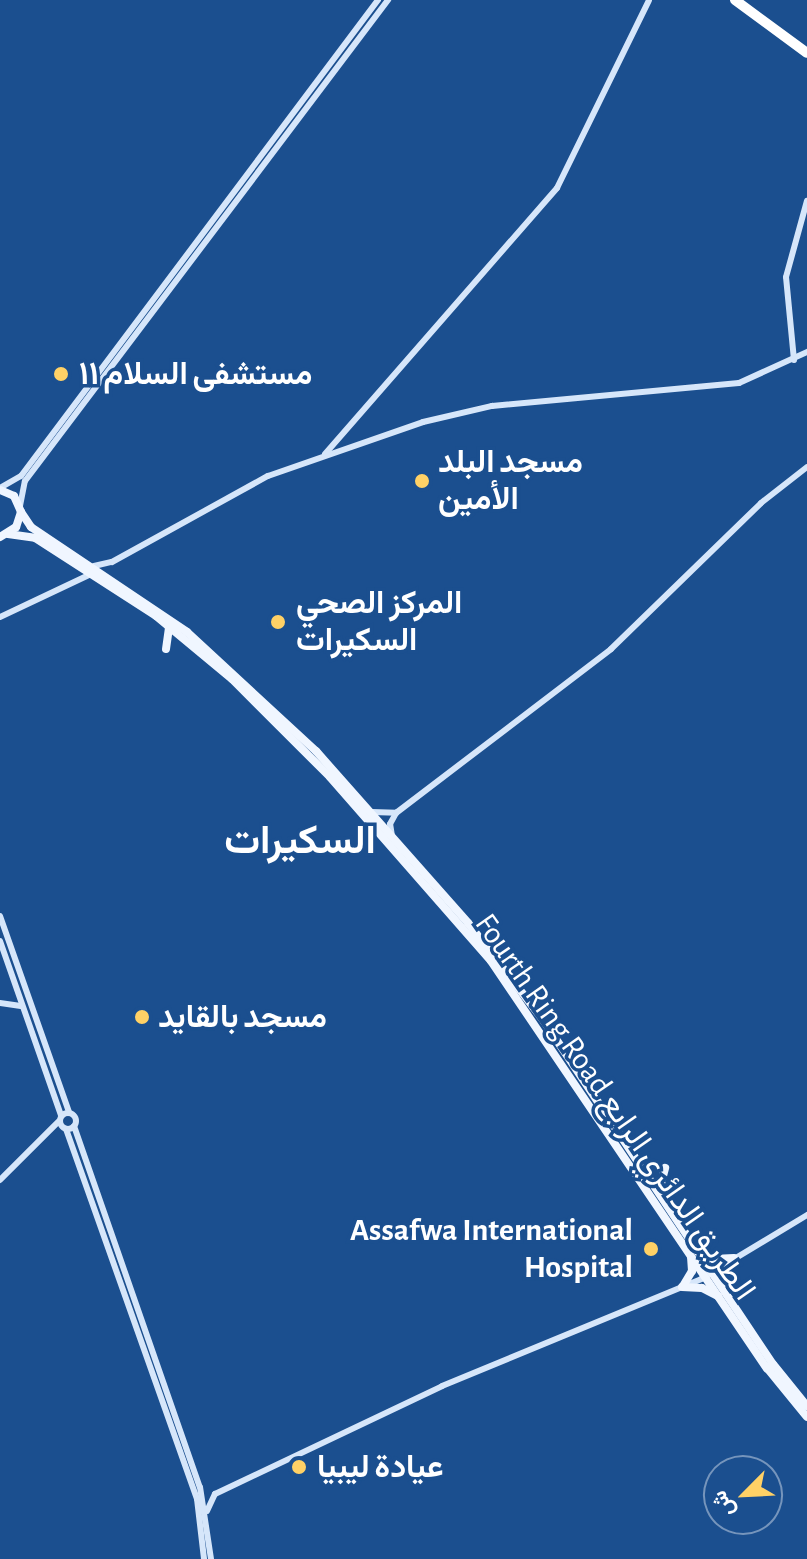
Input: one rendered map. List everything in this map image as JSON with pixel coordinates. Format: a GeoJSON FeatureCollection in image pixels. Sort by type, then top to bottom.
{"type":"FeatureCollection","features":[{"type":"Feature","properties":{"kind":"highway"},"geometry":{"type":"LineString","coordinates":[[735,0],[807,53]]}},
{"type":"Feature","properties":{"kind":"highway"},"geometry":{"type":"LineString","coordinates":[[746,0],[807,46]]}},
{"type":"Feature","properties":{"kind":"main road"},"geometry":{"type":"LineString","coordinates":[[4,536],[20,509],[25,481],[330,71],[378,0]]}},
{"type":"Feature","properties":{"kind":"main road"},"geometry":{"type":"LineString","coordinates":[[0,489],[21,476],[330,71],[388,0]]}},
{"type":"Feature","properties":{"kind":"main road"},"geometry":{"type":"LineString","coordinates":[[323,456],[557,188],[649,0]]}},
{"type":"Feature","properties":{"kind":"main road"},"geometry":{"type":"LineString","coordinates":[[794,360],[786,277],[807,201]]}},
{"type":"Feature","properties":{"kind":"main road"},"geometry":{"type":"LineString","coordinates":[[0,617],[112,562],[239,490],[323,456],[469,411],[730,384],[807,352]]}},
{"type":"Feature","properties":{"kind":"main road"},"geometry":{"type":"LineString","coordinates":[[394,839],[390,824],[396,813],[611,649],[761,503],[807,467]]}},
{"type":"Feature","properties":{"kind":"main road","name":"Fourth Ring Road الطريق الدائري الرابع"},"geometry":{"type":"LineString","coordinates":[[0,489],[20,509],[31,527],[168,626],[301,746],[493,959],[693,1249]]}},
{"type":"Feature","properties":{"kind":"main road","name":"Fourth Ring Road الطريق الدائري الرابع"},"geometry":{"type":"LineString","coordinates":[[4,536],[35,538],[108,575],[235,673],[316,751],[493,959],[644,1168],[708,1273],[807,1417]]}},
{"type":"Feature","properties":{"kind":"main road"},"geometry":{"type":"LineString","coordinates":[[108,575],[112,562]]}},
{"type":"Feature","properties":{"kind":"main road"},"geometry":{"type":"LineString","coordinates":[[168,626],[170,647],[187,642]]}},
{"type":"Feature","properties":{"kind":"main road"},"geometry":{"type":"LineString","coordinates":[[368,810],[383,816],[396,813]]}},
{"type":"Feature","properties":{"kind":"main road"},"geometry":{"type":"LineString","coordinates":[[0,916],[65,1128],[200,1487],[207,1511],[211,1559]]}},
{"type":"Feature","properties":{"kind":"main road"},"geometry":{"type":"LineString","coordinates":[[0,941],[63,1116]]}},
{"type":"Feature","properties":{"kind":"main road"},"geometry":{"type":"LineString","coordinates":[[10,1001],[16,986]]}},
{"type":"Feature","properties":{"kind":"main road"},"geometry":{"type":"LineString","coordinates":[[0,1003],[10,1001],[24,1009]]}},
{"type":"Feature","properties":{"kind":"main road"},"geometry":{"type":"LineString","coordinates":[[63,1116],[75,1117],[74,1126],[197,1499],[204,1559]]}},
{"type":"Feature","properties":{"kind":"main road"},"geometry":{"type":"LineString","coordinates":[[0,1180],[49,1136],[63,1116]]}},
{"type":"Feature","properties":{"kind":"main road"},"geometry":{"type":"LineString","coordinates":[[49,1136],[74,1126]]}},
{"type":"Feature","properties":{"kind":"main road"},"geometry":{"type":"LineString","coordinates":[[644,1168],[664,1169],[659,1191]]}},
{"type":"Feature","properties":{"kind":"main road"},"geometry":{"type":"LineString","coordinates":[[207,1511],[215,1494],[442,1386],[683,1286],[807,1215]]}},
{"type":"Feature","properties":{"kind":"main road"},"geometry":{"type":"LineString","coordinates":[[683,1286],[693,1268],[693,1249],[713,1259],[732,1259]]}},
{"type":"Feature","properties":{"kind":"main road"},"geometry":{"type":"LineString","coordinates":[[683,1286],[722,1294],[724,1273],[732,1259]]}},
{"type":"Feature","properties":{"kind":"main road","name":"Fourth Ring Road الطريق الدائري الرابع"},"geometry":{"type":"LineString","coordinates":[[722,1294],[807,1406]]}},
{"type":"Feature","properties":{"kind":"main road"},"geometry":{"type":"LineString","coordinates":[[200,1487],[215,1494]]}},
{"type":"Feature","properties":{"kind":"place","name":"مستشفى السلام ١١"},"geometry":{"type":"Point","coordinates":[61,374]}},
{"type":"Feature","properties":{"kind":"place","name":"مسجد البلد الأمين"},"geometry":{"type":"Point","coordinates":[422,481]}},
{"type":"Feature","properties":{"kind":"place","name":"المركز الصحي السكيرات"},"geometry":{"type":"Point","coordinates":[278,622]}},
{"type":"Feature","properties":{"kind":"place","name":"مسجد بالقايد"},"geometry":{"type":"Point","coordinates":[142,1017]}},
{"type":"Feature","properties":{"kind":"place","name":"Assafwa International Hospital"},"geometry":{"type":"Point","coordinates":[651,1249]}},
{"type":"Feature","properties":{"kind":"place","name":"عيادة ليبيا"},"geometry":{"type":"Point","coordinates":[299,1467]}},
{"type":"Feature","properties":{"kind":"district","name":"السكيرات"},"geometry":{"type":"Point","coordinates":[300,841]}}]}
